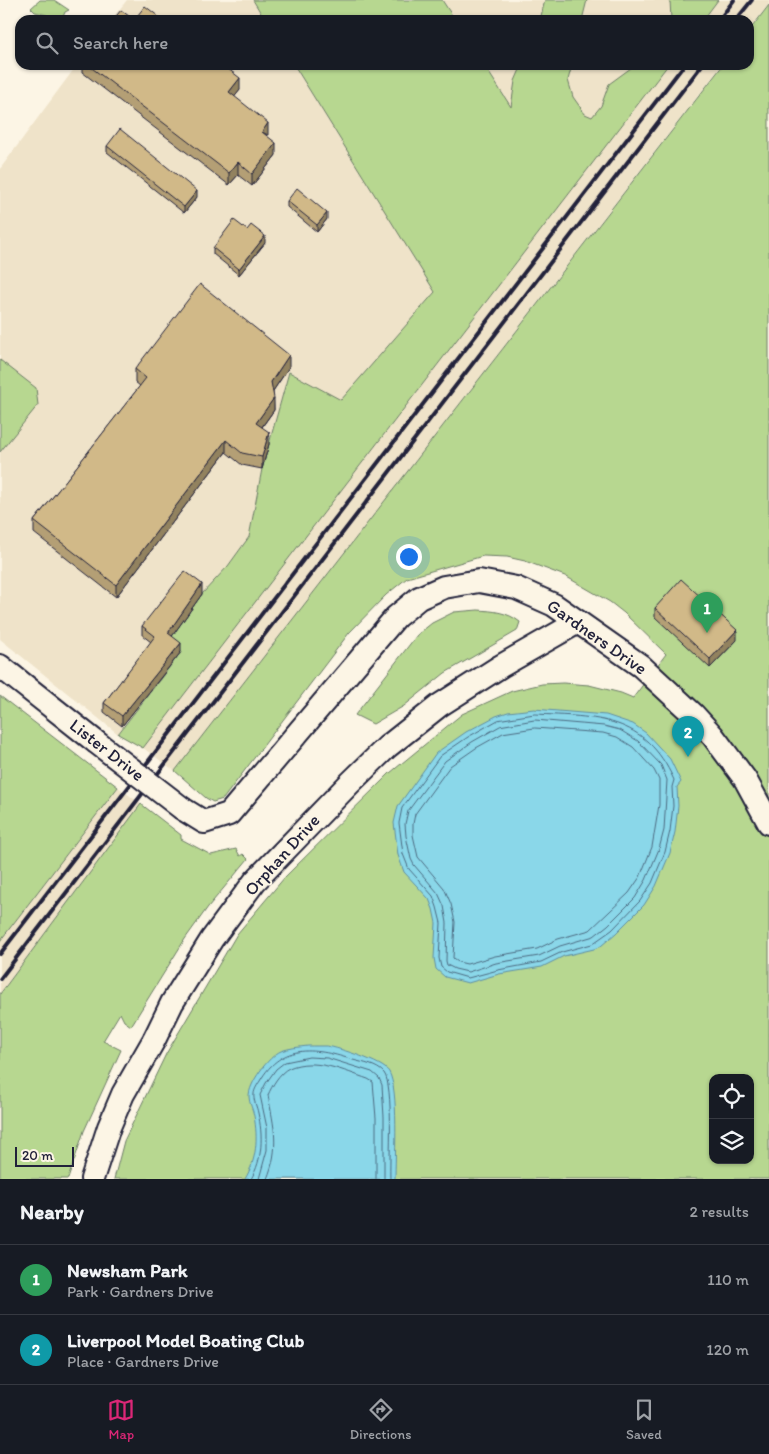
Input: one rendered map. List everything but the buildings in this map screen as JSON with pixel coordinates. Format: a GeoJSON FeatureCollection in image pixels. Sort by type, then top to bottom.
{"type":"FeatureCollection","features":[{"type":"Feature","properties":{"kind":"street","name":"Gardners Drive"},"geometry":{"type":"LineString","coordinates":[[218,818],[229,814],[248,794],[396,617],[420,598],[444,587],[479,581],[516,588],[554,604],[641,666],[693,714],[712,736],[745,780],[769,823]]}},
{"type":"Feature","properties":{"kind":"street","name":"Orphan Drive"},"geometry":{"type":"LineString","coordinates":[[92,1179],[109,1126],[123,1094],[154,1040],[172,1003],[212,939],[255,880],[387,747],[440,705],[500,666],[578,622]]}},
{"type":"Feature","properties":{"kind":"street","name":"Lister Drive"},"geometry":{"type":"LineString","coordinates":[[0,666],[183,809],[204,822],[218,818]]}},
{"type":"Feature","properties":{"kind":"shaded area"},"geometry":{"type":"Polygon","coordinates":[[[127,0],[253,0],[262,15],[115,15],[127,0]]]}},
{"type":"Feature","properties":{"kind":"shaded area"},"geometry":{"type":"Polygon","coordinates":[[[442,0],[700,0],[689,15],[452,15],[442,0]]]}},
{"type":"Feature","properties":{"kind":"shaded area"},"geometry":{"type":"Polygon","coordinates":[[[718,0],[769,0],[769,4],[754,24],[754,15],[707,15],[718,0]]]}},
{"type":"Feature","properties":{"kind":"shaded area"},"geometry":{"type":"Polygon","coordinates":[[[73,70],[297,70],[435,292],[341,401],[289,372],[262,469],[249,537],[228,566],[202,594],[168,642],[181,652],[118,734],[0,639],[0,169],[73,70]]]}},
{"type":"Feature","properties":{"kind":"shaded area"},"geometry":{"type":"Polygon","coordinates":[[[487,70],[647,70],[593,142],[511,108],[487,70]]]}},
{"type":"Feature","properties":{"kind":"shaded area"},"geometry":{"type":"Polygon","coordinates":[[[664,70],[718,70],[175,771],[143,748],[664,70]]]}},
{"type":"Feature","properties":{"kind":"shaded area"},"geometry":{"type":"Polygon","coordinates":[[[118,787],[141,804],[0,994],[0,941],[118,787]]]}},
{"type":"Feature","properties":{"kind":"green space"},"geometry":{"type":"Polygon","coordinates":[[[40,0],[54,0],[69,10],[64,15],[47,15],[35,12],[31,8],[40,0]]]}},
{"type":"Feature","properties":{"kind":"green space"},"geometry":{"type":"Polygon","coordinates":[[[253,0],[442,0],[452,15],[262,15],[253,0]]]}},
{"type":"Feature","properties":{"kind":"green space"},"geometry":{"type":"Polygon","coordinates":[[[545,0],[587,0],[583,15],[541,15],[545,0]]]}},
{"type":"Feature","properties":{"kind":"green space"},"geometry":{"type":"Polygon","coordinates":[[[670,0],[718,0],[707,15],[671,15],[670,0]]]}},
{"type":"Feature","properties":{"kind":"green space"},"geometry":{"type":"Polygon","coordinates":[[[769,5],[769,1179],[114,1179],[124,1141],[166,1054],[237,934],[285,877],[390,773],[462,714],[512,691],[542,684],[563,683],[589,685],[633,698],[666,654],[610,602],[565,576],[525,561],[507,557],[483,556],[407,578],[386,595],[349,633],[223,799],[213,802],[175,771],[719,70],[754,70],[754,24],[769,5]]]}},
{"type":"Feature","properties":{"kind":"green space"},"geometry":{"type":"Polygon","coordinates":[[[297,70],[487,70],[511,107],[515,81],[520,70],[571,70],[568,80],[573,97],[585,114],[592,117],[601,106],[609,84],[628,70],[664,70],[143,748],[118,734],[181,652],[168,642],[202,594],[228,566],[249,537],[262,469],[289,372],[341,400],[435,292],[297,70]]]}},
{"type":"Feature","properties":{"kind":"green space"},"geometry":{"type":"Polygon","coordinates":[[[0,360],[36,388],[38,405],[0,452],[0,360]]]}},
{"type":"Feature","properties":{"kind":"green space"},"geometry":{"type":"Polygon","coordinates":[[[478,610],[510,616],[520,622],[517,631],[445,673],[404,706],[373,724],[355,715],[417,635],[432,623],[454,612],[478,610]]]}},
{"type":"Feature","properties":{"kind":"green space"},"geometry":{"type":"Polygon","coordinates":[[[0,696],[118,787],[0,941],[0,696]]]}},
{"type":"Feature","properties":{"kind":"green space"},"geometry":{"type":"Polygon","coordinates":[[[141,804],[181,835],[181,839],[211,855],[236,849],[240,856],[243,854],[248,859],[208,907],[185,939],[131,1026],[124,1021],[120,1013],[103,1041],[121,1050],[84,1131],[68,1179],[0,1179],[0,994],[141,804]]]}},
{"type":"Feature","properties":{"kind":"water"},"geometry":{"type":"Polygon","coordinates":[[[534,709],[606,715],[633,724],[646,733],[670,759],[681,782],[677,787],[678,806],[670,853],[656,886],[644,905],[601,946],[564,956],[542,967],[499,974],[468,983],[445,977],[436,969],[434,958],[436,923],[433,909],[429,899],[404,872],[398,855],[394,823],[398,806],[436,753],[466,732],[496,716],[508,712],[534,709]]]}},
{"type":"Feature","properties":{"kind":"water"},"geometry":{"type":"Polygon","coordinates":[[[327,1046],[350,1052],[378,1064],[389,1072],[395,1108],[395,1179],[245,1179],[252,1164],[256,1148],[255,1124],[249,1097],[252,1085],[260,1071],[276,1054],[287,1049],[327,1046]]]}},
{"type":"Feature","properties":{"kind":"railway"},"geometry":{"type":"LineString","coordinates":[[723,15],[734,0]]}},
{"type":"Feature","properties":{"kind":"railway"},"geometry":{"type":"LineString","coordinates":[[740,15],[752,0]]}},
{"type":"Feature","properties":{"kind":"railway"},"geometry":{"type":"LineString","coordinates":[[0,954],[680,70]]}},
{"type":"Feature","properties":{"kind":"railway"},"geometry":{"type":"LineString","coordinates":[[0,979],[698,70]]}},
{"type":"Feature","properties":{"kind":"place","name":"Newsham Park"},"geometry":{"type":"Point","coordinates":[707,633]}},
{"type":"Feature","properties":{"kind":"place","name":"Liverpool Model Boating Club"},"geometry":{"type":"Point","coordinates":[688,757]}}]}
